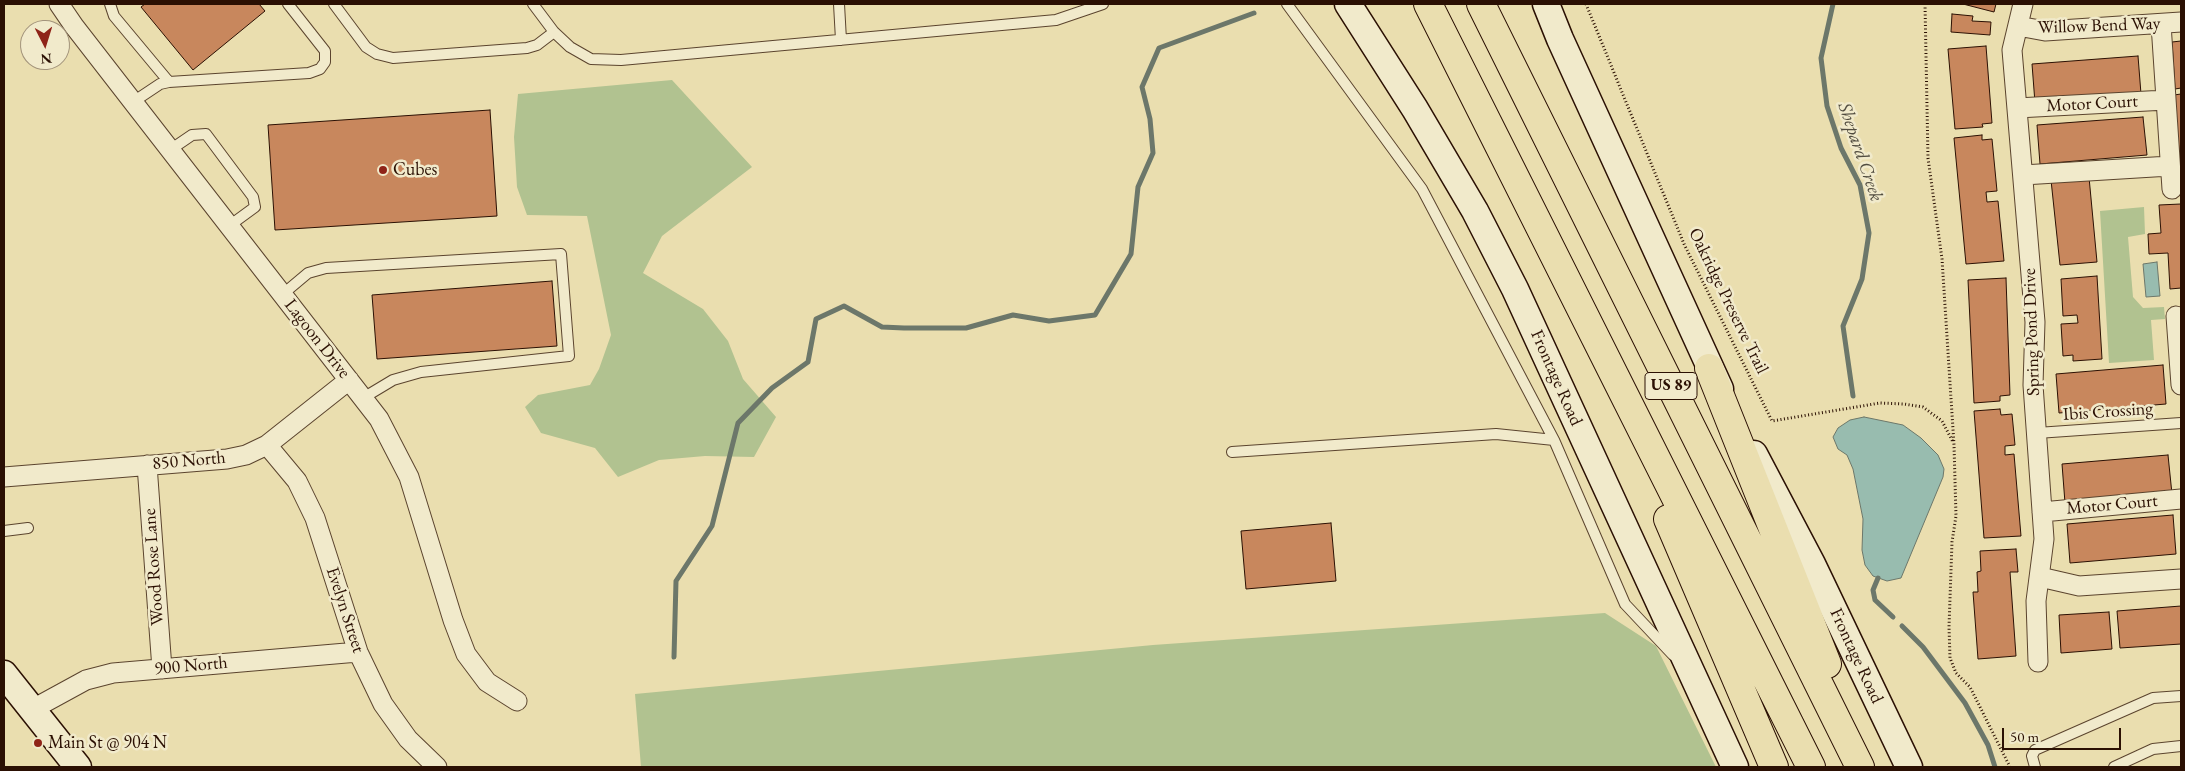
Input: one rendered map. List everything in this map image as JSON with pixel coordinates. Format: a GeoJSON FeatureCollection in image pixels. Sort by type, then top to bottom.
{"type":"FeatureCollection","features":[{"type":"Feature","properties":{"kind":"highway","name":"US 89"},"geometry":{"type":"LineString","coordinates":[[1428,4],[1810,767]]}},
{"type":"Feature","properties":{"kind":"highway","name":"US 89"},"geometry":{"type":"LineString","coordinates":[[1481,4],[1860,767]]}},
{"type":"Feature","properties":{"kind":"highway"},"geometry":{"type":"LineString","coordinates":[[1562,271],[1774,767]]}},
{"type":"Feature","properties":{"kind":"highway"},"geometry":{"type":"LineString","coordinates":[[1709,368],[1868,767]]}},
{"type":"Feature","properties":{"kind":"main road","name":"Frontage Road"},"geometry":{"type":"LineString","coordinates":[[1348,4],[1415,109],[1475,211],[1506,272],[1735,767]]}},
{"type":"Feature","properties":{"kind":"main road","name":"Frontage Road"},"geometry":{"type":"LineString","coordinates":[[1546,4],[1560,40],[1709,368],[1812,564],[1908,767]]}},
{"type":"Feature","properties":{"kind":"main road"},"geometry":{"type":"LineString","coordinates":[[4,674],[78,767]]}},
{"type":"Feature","properties":{"kind":"street","name":"Lagoon Drive"},"geometry":{"type":"LineString","coordinates":[[59,4],[379,418],[409,477],[453,620],[466,654],[486,682],[517,701]]}},
{"type":"Feature","properties":{"kind":"street","name":"Spring Pond Drive"},"geometry":{"type":"LineString","coordinates":[[2022,4],[2012,50],[2035,322],[2033,384],[2044,539],[2036,602],[2038,662]]}},
{"type":"Feature","properties":{"kind":"street","name":"Willow Bend Way"},"geometry":{"type":"LineString","coordinates":[[2018,26],[2045,31],[2181,22]]}},
{"type":"Feature","properties":{"kind":"street"},"geometry":{"type":"LineString","coordinates":[[2161,24],[2172,189]]}},
{"type":"Feature","properties":{"kind":"street","name":"Motor Court"},"geometry":{"type":"LineString","coordinates":[[2017,108],[2166,100]]}},
{"type":"Feature","properties":{"kind":"street"},"geometry":{"type":"LineString","coordinates":[[2023,175],[2170,166]]}},
{"type":"Feature","properties":{"kind":"street"},"geometry":{"type":"LineString","coordinates":[[2176,316],[2181,385]]}},
{"type":"Feature","properties":{"kind":"street","name":"850 North"},"geometry":{"type":"LineString","coordinates":[[4,477],[227,459],[246,455],[267,445],[349,380]]}},
{"type":"Feature","properties":{"kind":"street","name":"Evelyn Street"},"geometry":{"type":"LineString","coordinates":[[267,445],[297,481],[316,518],[358,652],[383,704],[408,739],[437,767]]}},
{"type":"Feature","properties":{"kind":"street","name":"Wood Rose Lane"},"geometry":{"type":"LineString","coordinates":[[147,465],[162,669]]}},
{"type":"Feature","properties":{"kind":"street","name":"Motor Court"},"geometry":{"type":"LineString","coordinates":[[2042,512],[2181,499]]}},
{"type":"Feature","properties":{"kind":"street"},"geometry":{"type":"LineString","coordinates":[[2040,577],[2078,586],[2181,579]]}},
{"type":"Feature","properties":{"kind":"street","name":"900 North"},"geometry":{"type":"LineString","coordinates":[[32,710],[86,680],[113,673],[358,652]]}},
{"type":"Feature","properties":{"kind":"lane"},"geometry":{"type":"LineString","coordinates":[[110,4],[114,16],[170,82]]}},
{"type":"Feature","properties":{"kind":"lane"},"geometry":{"type":"LineString","coordinates":[[133,102],[160,84],[170,82],[310,73],[320,69],[325,62],[325,51],[288,4]]}},
{"type":"Feature","properties":{"kind":"lane"},"geometry":{"type":"LineString","coordinates":[[334,4],[366,47],[377,54],[394,58],[527,48],[537,45],[554,32]]}},
{"type":"Feature","properties":{"kind":"lane"},"geometry":{"type":"LineString","coordinates":[[533,4],[554,32],[570,47],[591,59],[621,60],[1056,20],[1103,4]]}},
{"type":"Feature","properties":{"kind":"lane"},"geometry":{"type":"LineString","coordinates":[[838,4],[841,40]]}},
{"type":"Feature","properties":{"kind":"lane"},"geometry":{"type":"LineString","coordinates":[[1287,4],[1422,189],[1554,440],[1625,604],[1690,673]]}},
{"type":"Feature","properties":{"kind":"lane"},"geometry":{"type":"LineString","coordinates":[[170,150],[192,135],[206,134],[254,197],[255,207],[229,226]]}},
{"type":"Feature","properties":{"kind":"lane"},"geometry":{"type":"LineString","coordinates":[[282,294],[308,273],[326,268],[561,254],[569,356],[421,372],[393,380],[363,398]]}},
{"type":"Feature","properties":{"kind":"lane","name":"Ibis Crossing"},"geometry":{"type":"LineString","coordinates":[[2037,434],[2181,423]]}},
{"type":"Feature","properties":{"kind":"lane"},"geometry":{"type":"LineString","coordinates":[[1232,452],[1496,434],[1554,440]]}},
{"type":"Feature","properties":{"kind":"lane"},"geometry":{"type":"LineString","coordinates":[[4,531],[28,528]]}},
{"type":"Feature","properties":{"kind":"lane"},"geometry":{"type":"LineString","coordinates":[[2035,767],[2032,756],[2035,750],[2153,698],[2181,696]]}},
{"type":"Feature","properties":{"kind":"lane"},"geometry":{"type":"LineString","coordinates":[[2114,767],[2153,749],[2181,746]]}},
{"type":"Feature","properties":{"kind":"path","name":"Oakridge Preserve Trail"},"geometry":{"type":"LineString","coordinates":[[1586,4],[1684,244],[1772,421],[1880,403],[1904,404],[1923,407],[1942,421],[1954,445]]}},
{"type":"Feature","properties":{"kind":"path","name":"Oakridge Preserve Trail"},"geometry":{"type":"LineString","coordinates":[[1925,4],[1928,158],[1942,259],[1954,445],[1956,516],[1952,542],[1949,627],[1950,658],[1956,672],[1970,687],[2010,767]]}},
{"type":"Feature","properties":{"kind":"green space"},"geometry":{"type":"Polygon","coordinates":[[[672,80],[752,167],[662,236],[643,273],[703,309],[728,341],[743,379],[776,417],[754,457],[705,456],[659,460],[618,477],[595,448],[541,433],[525,407],[538,395],[590,385],[599,369],[611,335],[587,216],[527,215],[517,187],[514,137],[518,94],[672,80]]]}},
{"type":"Feature","properties":{"kind":"green space"},"geometry":{"type":"Polygon","coordinates":[[[2144,207],[2145,234],[2128,237],[2133,297],[2143,308],[2164,307],[2165,319],[2151,320],[2154,360],[2109,363],[2100,211],[2144,207]]]}},
{"type":"Feature","properties":{"kind":"green space"},"geometry":{"type":"Polygon","coordinates":[[[1605,613],[1656,646],[1716,767],[641,767],[635,694],[1153,645],[1605,613]]]}},
{"type":"Feature","properties":{"kind":"water"},"geometry":{"type":"Polygon","coordinates":[[[2157,262],[2160,296],[2146,297],[2143,264],[2157,262]]]}},
{"type":"Feature","properties":{"kind":"water"},"geometry":{"type":"Polygon","coordinates":[[[1864,417],[1903,425],[1921,438],[1938,455],[1944,469],[1943,477],[1901,578],[1887,581],[1873,576],[1865,565],[1862,550],[1863,519],[1853,469],[1847,455],[1838,449],[1833,437],[1838,428],[1850,420],[1864,417]]]}},
{"type":"Feature","properties":{"kind":"building"},"geometry":{"type":"Polygon","coordinates":[[[145,4],[259,4],[265,11],[193,70],[141,7],[145,4]]]}},
{"type":"Feature","properties":{"kind":"building"},"geometry":{"type":"Polygon","coordinates":[[[1963,4],[1996,4],[1994,12],[1963,4]]]}},
{"type":"Feature","properties":{"kind":"building"},"geometry":{"type":"Polygon","coordinates":[[[1952,14],[1973,16],[1972,21],[1991,22],[1990,35],[1951,32],[1952,14]]]}},
{"type":"Feature","properties":{"kind":"building"},"geometry":{"type":"Polygon","coordinates":[[[2181,41],[2181,88],[2175,89],[2172,42],[2181,41]]]}},
{"type":"Feature","properties":{"kind":"building"},"geometry":{"type":"Polygon","coordinates":[[[1986,46],[1992,123],[1982,124],[1983,127],[1955,129],[1948,49],[1986,46]]]}},
{"type":"Feature","properties":{"kind":"building"},"geometry":{"type":"Polygon","coordinates":[[[2138,56],[2141,94],[2035,103],[2032,64],[2138,56]]]}},
{"type":"Feature","properties":{"kind":"building"},"geometry":{"type":"Polygon","coordinates":[[[2181,94],[2181,172],[2174,95],[2181,94]]]}},
{"type":"Feature","properties":{"kind":"building","name":"Cubes"},"geometry":{"type":"Polygon","coordinates":[[[490,110],[497,216],[275,230],[268,125],[490,110]]]}},
{"type":"Feature","properties":{"kind":"building"},"geometry":{"type":"Polygon","coordinates":[[[2143,117],[2147,155],[2040,164],[2037,125],[2143,117]]]}},
{"type":"Feature","properties":{"kind":"building"},"geometry":{"type":"Polygon","coordinates":[[[1982,135],[1982,140],[1992,139],[1997,191],[1986,192],[1987,202],[1998,201],[2004,261],[1966,264],[1954,138],[1982,135]]]}},
{"type":"Feature","properties":{"kind":"building"},"geometry":{"type":"Polygon","coordinates":[[[2089,177],[2097,262],[2060,265],[2051,180],[2089,177]]]}},
{"type":"Feature","properties":{"kind":"building"},"geometry":{"type":"Polygon","coordinates":[[[2181,204],[2181,288],[2170,289],[2168,253],[2149,254],[2148,234],[2161,233],[2159,205],[2181,204]]]}},
{"type":"Feature","properties":{"kind":"building"},"geometry":{"type":"Polygon","coordinates":[[[2097,276],[2102,359],[2073,361],[2073,355],[2063,356],[2061,324],[2078,323],[2077,315],[2063,316],[2061,279],[2097,276]]]}},
{"type":"Feature","properties":{"kind":"building"},"geometry":{"type":"Polygon","coordinates":[[[2006,278],[2010,395],[2000,396],[2000,401],[1974,403],[1968,280],[2006,278]]]}},
{"type":"Feature","properties":{"kind":"building"},"geometry":{"type":"Polygon","coordinates":[[[552,281],[557,346],[377,359],[372,295],[552,281]]]}},
{"type":"Feature","properties":{"kind":"building"},"geometry":{"type":"Polygon","coordinates":[[[2163,365],[2166,404],[2059,413],[2056,374],[2163,365]]]}},
{"type":"Feature","properties":{"kind":"building"},"geometry":{"type":"Polygon","coordinates":[[[2000,409],[2001,415],[2012,414],[2015,445],[2005,446],[2005,455],[2014,454],[2021,536],[1984,538],[1974,411],[2000,409]]]}},
{"type":"Feature","properties":{"kind":"building"},"geometry":{"type":"Polygon","coordinates":[[[2168,455],[2172,494],[2065,503],[2062,464],[2168,455]]]}},
{"type":"Feature","properties":{"kind":"building"},"geometry":{"type":"Polygon","coordinates":[[[2173,515],[2176,554],[2070,563],[2067,524],[2173,515]]]}},
{"type":"Feature","properties":{"kind":"building"},"geometry":{"type":"Polygon","coordinates":[[[1331,523],[1336,581],[1246,589],[1241,531],[1331,523]]]}},
{"type":"Feature","properties":{"kind":"building"},"geometry":{"type":"Polygon","coordinates":[[[2016,549],[2018,572],[2010,572],[2016,656],[1978,659],[1973,592],[1978,592],[1977,572],[1981,571],[1980,551],[2016,549]]]}},
{"type":"Feature","properties":{"kind":"building"},"geometry":{"type":"Polygon","coordinates":[[[2181,606],[2181,644],[2120,648],[2117,611],[2181,606]]]}},
{"type":"Feature","properties":{"kind":"building"},"geometry":{"type":"Polygon","coordinates":[[[2109,612],[2112,649],[2061,653],[2059,615],[2109,612]]]}},
{"type":"Feature","properties":{"kind":"waterway","name":"Shepard Creek"},"geometry":{"type":"LineString","coordinates":[[1833,4],[1821,58],[1827,106],[1841,148],[1860,185],[1869,233],[1862,279],[1843,326],[1853,396]]}},
{"type":"Feature","properties":{"kind":"waterway"},"geometry":{"type":"LineString","coordinates":[[674,657],[676,581],[712,526],[738,423],[772,388],[808,362],[816,319],[844,306],[882,327],[904,328],[966,328],[1013,315],[1049,321],[1095,315],[1131,254],[1138,187],[1153,153],[1150,119],[1142,87],[1159,48],[1254,13]]}},
{"type":"Feature","properties":{"kind":"waterway"},"geometry":{"type":"LineString","coordinates":[[1878,578],[1873,590],[1875,600],[1893,617]]}},
{"type":"Feature","properties":{"kind":"waterway"},"geometry":{"type":"LineString","coordinates":[[1902,626],[1923,647],[1965,703],[1988,745],[1995,767]]}},
{"type":"Feature","properties":{"kind":"place","name":"Cubes"},"geometry":{"type":"Point","coordinates":[383,170]}},
{"type":"Feature","properties":{"kind":"place","name":"Main St @ 904 N"},"geometry":{"type":"Point","coordinates":[38,743]}}]}
